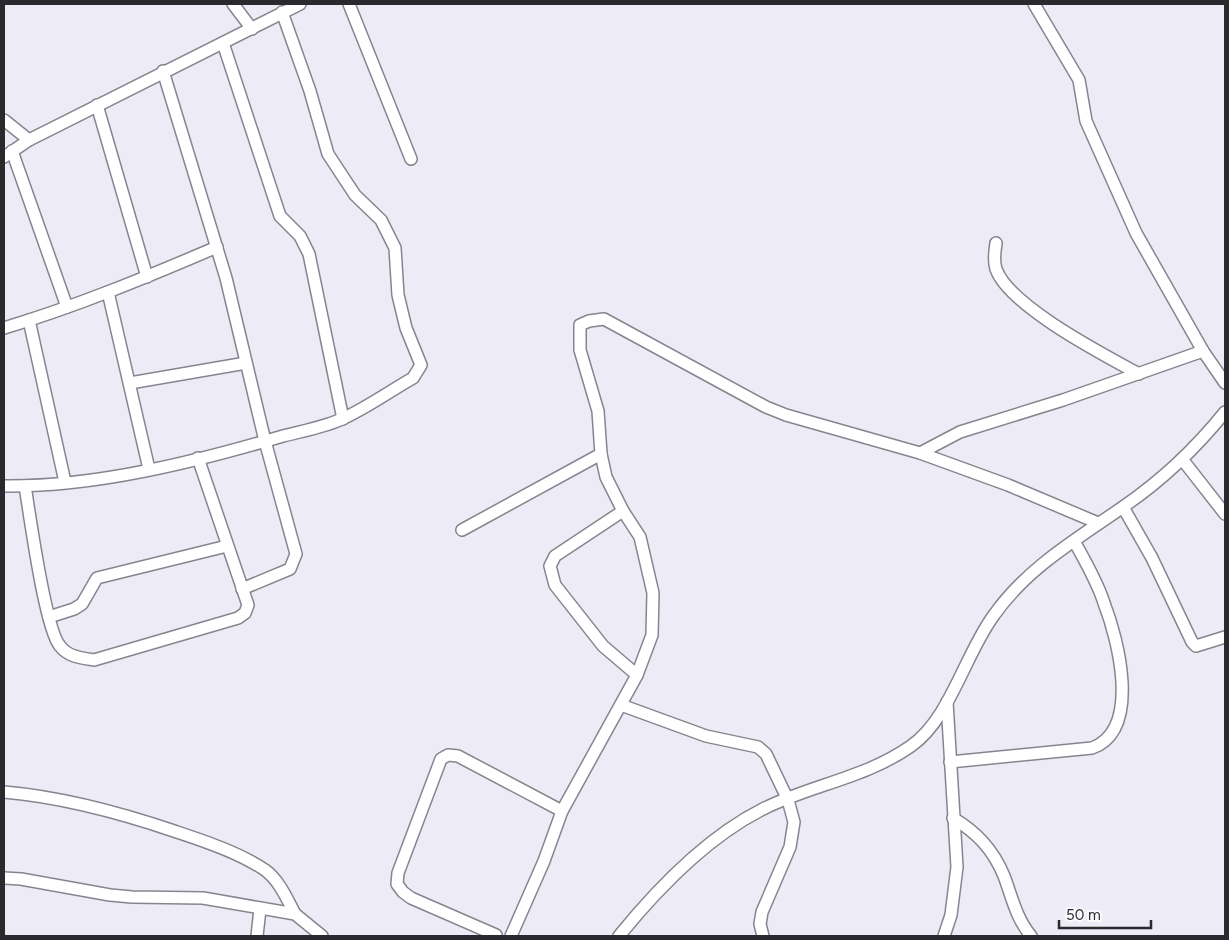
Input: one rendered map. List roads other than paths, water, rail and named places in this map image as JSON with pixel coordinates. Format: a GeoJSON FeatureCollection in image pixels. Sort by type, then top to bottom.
{"type":"FeatureCollection","features":[{"type":"Feature","properties":{"kind":"street"},"geometry":{"type":"LineString","coordinates":[[233,4],[252,29]]}},
{"type":"Feature","properties":{"kind":"street"},"geometry":{"type":"LineString","coordinates":[[67,307],[8,154],[29,140],[97,105],[300,4]]}},
{"type":"Feature","properties":{"kind":"street"},"geometry":{"type":"LineString","coordinates":[[349,4],[411,159]]}},
{"type":"Feature","properties":{"kind":"street"},"geometry":{"type":"LineString","coordinates":[[1034,4],[1079,80],[1086,121],[1118,196],[1203,351],[1225,383]]}},
{"type":"Feature","properties":{"kind":"street"},"geometry":{"type":"LineString","coordinates":[[4,486],[65,482],[149,469],[265,441],[343,419],[413,378],[421,365],[406,328],[398,295],[395,248],[382,220],[355,195],[328,154],[310,91],[282,12]]}},
{"type":"Feature","properties":{"kind":"street"},"geometry":{"type":"LineString","coordinates":[[223,42],[280,216],[300,236],[309,254],[343,419]]}},
{"type":"Feature","properties":{"kind":"street"},"geometry":{"type":"LineString","coordinates":[[164,71],[217,247],[265,441],[296,554],[290,569],[242,589]]}},
{"type":"Feature","properties":{"kind":"street"},"geometry":{"type":"LineString","coordinates":[[97,105],[147,277]]}},
{"type":"Feature","properties":{"kind":"street"},"geometry":{"type":"LineString","coordinates":[[4,120],[29,140]]}},
{"type":"Feature","properties":{"kind":"street"},"geometry":{"type":"LineString","coordinates":[[996,243],[994,259],[996,269],[1011,292],[1035,312],[1139,374]]}},
{"type":"Feature","properties":{"kind":"street"},"geometry":{"type":"LineString","coordinates":[[4,328],[108,292],[217,247]]}},
{"type":"Feature","properties":{"kind":"street"},"geometry":{"type":"LineString","coordinates":[[108,292],[149,469]]}},
{"type":"Feature","properties":{"kind":"street"},"geometry":{"type":"LineString","coordinates":[[511,936],[544,861],[562,810],[637,675],[652,635],[653,593],[640,537],[623,511],[606,477],[600,422],[580,350],[580,325],[589,321],[604,319],[780,412],[920,453],[1008,485],[1098,523]]}},
{"type":"Feature","properties":{"kind":"street"},"geometry":{"type":"LineString","coordinates":[[29,320],[65,482]]}},
{"type":"Feature","properties":{"kind":"street"},"geometry":{"type":"LineString","coordinates":[[920,453],[960,432],[1139,374],[1203,351]]}},
{"type":"Feature","properties":{"kind":"street"},"geometry":{"type":"LineString","coordinates":[[130,383],[246,363]]}},
{"type":"Feature","properties":{"kind":"street"},"geometry":{"type":"LineString","coordinates":[[619,936],[655,895],[705,848],[730,829],[764,808],[893,758],[925,736],[939,717],[977,642],[1006,598],[1031,572],[1123,507],[1182,459],[1225,412]]}},
{"type":"Feature","properties":{"kind":"street"},"geometry":{"type":"LineString","coordinates":[[462,530],[602,454]]}},
{"type":"Feature","properties":{"kind":"street"},"geometry":{"type":"LineString","coordinates":[[25,486],[55,640],[61,648],[71,655],[94,660],[238,618],[245,614],[248,605],[226,546],[198,458]]}},
{"type":"Feature","properties":{"kind":"street"},"geometry":{"type":"LineString","coordinates":[[1182,459],[1225,514]]}},
{"type":"Feature","properties":{"kind":"street"},"geometry":{"type":"LineString","coordinates":[[1123,507],[1152,558],[1192,642],[1196,646],[1225,637]]}},
{"type":"Feature","properties":{"kind":"street"},"geometry":{"type":"LineString","coordinates":[[623,511],[555,556],[550,566],[550,575],[555,585],[603,646],[637,675]]}},
{"type":"Feature","properties":{"kind":"street"},"geometry":{"type":"LineString","coordinates":[[950,762],[1092,748],[1102,745],[1111,734],[1121,713],[1122,673],[1105,603],[1074,540]]}},
{"type":"Feature","properties":{"kind":"street"},"geometry":{"type":"LineString","coordinates":[[49,617],[74,610],[82,604],[97,578],[226,546]]}},
{"type":"Feature","properties":{"kind":"street"},"geometry":{"type":"LineString","coordinates":[[944,936],[956,888],[957,867],[947,701]]}},
{"type":"Feature","properties":{"kind":"street"},"geometry":{"type":"LineString","coordinates":[[621,705],[706,736],[758,747],[766,754],[788,800],[794,822],[790,847],[762,912],[760,924],[763,936]]}},
{"type":"Feature","properties":{"kind":"street"},"geometry":{"type":"LineString","coordinates":[[497,936],[411,898],[397,884],[398,873],[441,759],[448,755],[458,756],[562,810]]}},
{"type":"Feature","properties":{"kind":"street"},"geometry":{"type":"LineString","coordinates":[[4,792],[43,795],[91,806],[208,842],[266,871],[281,889],[295,914],[322,936]]}},
{"type":"Feature","properties":{"kind":"street"},"geometry":{"type":"LineString","coordinates":[[953,818],[974,830],[995,858],[1016,911],[1023,926],[1031,936]]}},
{"type":"Feature","properties":{"kind":"street"},"geometry":{"type":"LineString","coordinates":[[4,878],[21,879],[110,895],[203,898],[295,914]]}},
{"type":"Feature","properties":{"kind":"street"},"geometry":{"type":"LineString","coordinates":[[257,936],[260,908]]}}]}
